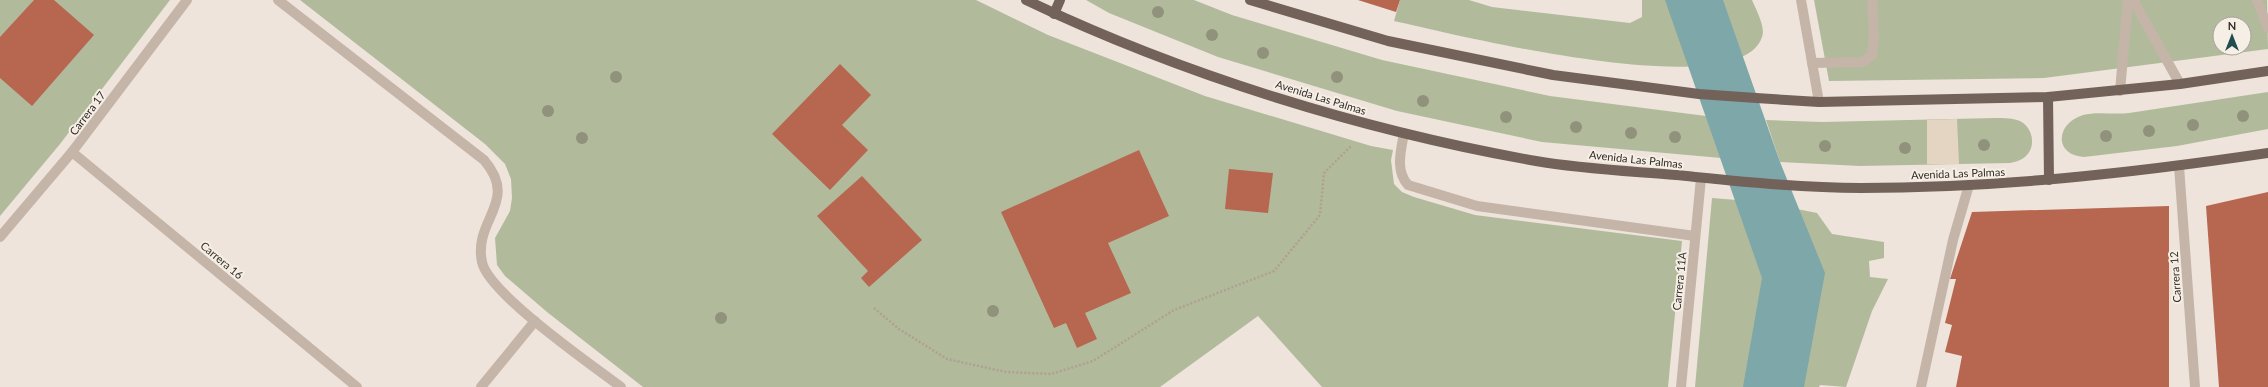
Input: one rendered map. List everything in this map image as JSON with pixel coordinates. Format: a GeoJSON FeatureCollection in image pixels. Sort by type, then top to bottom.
{"type":"FeatureCollection","features":[{"type":"Feature","properties":{"kind":"main road","name":"Avenida Las Palmas"},"geometry":{"type":"LineString","coordinates":[[1026,0],[1054,14],[1212,76],[1372,125],[1539,162],[1701,178],[1859,188],[1969,185],[2049,180],[2179,166],[2268,153]]}},
{"type":"Feature","properties":{"kind":"main road"},"geometry":{"type":"LineString","coordinates":[[1054,14],[1060,0]]}},
{"type":"Feature","properties":{"kind":"main road"},"geometry":{"type":"LineString","coordinates":[[1250,0],[1388,41],[1553,75],[1699,94],[1819,102],[2048,97],[2180,84],[2268,71]]}},
{"type":"Feature","properties":{"kind":"main road"},"geometry":{"type":"LineString","coordinates":[[2048,97],[2049,180]]}},
{"type":"Feature","properties":{"kind":"street","name":"Carrera 17"},"geometry":{"type":"LineString","coordinates":[[0,237],[72,152],[187,0]]}},
{"type":"Feature","properties":{"kind":"street"},"geometry":{"type":"LineString","coordinates":[[278,0],[484,160],[491,168],[497,181],[499,194],[496,206],[482,234],[482,262],[486,273],[493,284],[535,321],[621,387]]}},
{"type":"Feature","properties":{"kind":"street"},"geometry":{"type":"LineString","coordinates":[[1801,0],[1819,102]]}},
{"type":"Feature","properties":{"kind":"street"},"geometry":{"type":"LineString","coordinates":[[1812,63],[1863,62],[1872,56],[1874,36],[1872,0]]}},
{"type":"Feature","properties":{"kind":"street"},"geometry":{"type":"LineString","coordinates":[[2120,91],[2128,0]]}},
{"type":"Feature","properties":{"kind":"street"},"geometry":{"type":"LineString","coordinates":[[2133,0],[2180,84]]}},
{"type":"Feature","properties":{"kind":"street"},"geometry":{"type":"LineString","coordinates":[[2257,0],[2268,28]]}},
{"type":"Feature","properties":{"kind":"street"},"geometry":{"type":"LineString","coordinates":[[1404,133],[1400,162],[1402,179],[1408,185],[1477,206],[1696,236]]}},
{"type":"Feature","properties":{"kind":"street","name":"Carrera 16"},"geometry":{"type":"LineString","coordinates":[[72,152],[357,387]]}},
{"type":"Feature","properties":{"kind":"street","name":"Carrera 12"},"geometry":{"type":"LineString","coordinates":[[2179,166],[2195,387]]}},
{"type":"Feature","properties":{"kind":"street","name":"Carrera 11A"},"geometry":{"type":"LineString","coordinates":[[1681,387],[1701,178]]}},
{"type":"Feature","properties":{"kind":"street"},"geometry":{"type":"LineString","coordinates":[[1920,387],[1953,240],[1969,185]]}},
{"type":"Feature","properties":{"kind":"street"},"geometry":{"type":"LineString","coordinates":[[481,387],[535,321]]}},
{"type":"Feature","properties":{"kind":"path"},"geometry":{"type":"LineString","coordinates":[[874,308],[899,329],[947,358],[1006,372],[1051,374],[1093,361],[1174,310],[1274,271],[1320,215],[1324,173],[1372,125]]}},
{"type":"Feature","properties":{"kind":"green space"},"geometry":{"type":"Polygon","coordinates":[[[0,0],[170,0],[60,144],[0,216],[0,0]]]}},
{"type":"Feature","properties":{"kind":"green space"},"geometry":{"type":"Polygon","coordinates":[[[300,0],[976,0],[1048,35],[1205,96],[1371,146],[1393,150],[1391,160],[1394,184],[1402,192],[1414,197],[1475,215],[1682,241],[1668,387],[1322,387],[1258,316],[1160,387],[643,387],[547,312],[505,276],[497,265],[495,238],[510,211],[512,198],[511,179],[505,164],[485,144],[300,0]]]}},
{"type":"Feature","properties":{"kind":"green space"},"geometry":{"type":"Polygon","coordinates":[[[1086,0],[1194,0],[1232,15],[1382,60],[1550,96],[1706,116],[1721,158],[1542,142],[1397,111],[1218,57],[1109,13],[1086,0]]]}},
{"type":"Feature","properties":{"kind":"green space"},"geometry":{"type":"Polygon","coordinates":[[[1400,0],[1469,0],[1492,7],[1630,23],[1642,17],[1642,0],[1752,0],[1760,18],[1763,33],[1762,37],[1742,57],[1703,66],[1650,66],[1590,60],[1529,50],[1394,21],[1400,0]]]}},
{"type":"Feature","properties":{"kind":"green space"},"geometry":{"type":"Polygon","coordinates":[[[1814,0],[2267,0],[2268,49],[2252,51],[2252,16],[2212,16],[2212,56],[2214,56],[2044,78],[1829,81],[1814,0]]]}},
{"type":"Feature","properties":{"kind":"green space"},"geometry":{"type":"Polygon","coordinates":[[[2268,92],[2268,129],[2177,146],[2084,157],[2074,155],[2067,151],[2063,145],[2063,132],[2067,125],[2074,119],[2083,115],[2094,113],[2129,113],[2268,92]]]}},
{"type":"Feature","properties":{"kind":"green space"},"geometry":{"type":"Polygon","coordinates":[[[2009,118],[2017,120],[2027,127],[2032,138],[2032,144],[2027,155],[2022,159],[2010,163],[1860,166],[1780,162],[1766,120],[1822,122],[2009,118]]]}},
{"type":"Feature","properties":{"kind":"green space"},"geometry":{"type":"Polygon","coordinates":[[[1712,198],[1761,202],[1817,213],[1832,234],[1884,242],[1884,258],[1869,261],[1870,277],[1888,279],[1872,311],[1846,387],[1820,385],[1819,387],[1695,387],[1712,198]]]}},
{"type":"Feature","properties":{"kind":"shaded area"},"geometry":{"type":"Polygon","coordinates":[[[1957,119],[1959,164],[1927,164],[1927,120],[1957,119]]]}},
{"type":"Feature","properties":{"kind":"water"},"geometry":{"type":"Polygon","coordinates":[[[1665,0],[1723,0],[1780,162],[1825,273],[1804,387],[1743,387],[1762,278],[1665,0]]]}},
{"type":"Feature","properties":{"kind":"building"},"geometry":{"type":"Polygon","coordinates":[[[34,0],[54,0],[94,35],[32,106],[0,78],[0,37],[34,0]]]}},
{"type":"Feature","properties":{"kind":"building"},"geometry":{"type":"Polygon","coordinates":[[[1358,0],[1400,0],[1396,12],[1358,0]]]}},
{"type":"Feature","properties":{"kind":"building"},"geometry":{"type":"Polygon","coordinates":[[[840,64],[871,95],[842,125],[868,150],[830,190],[772,134],[840,64]]]}},
{"type":"Feature","properties":{"kind":"building"},"geometry":{"type":"Polygon","coordinates":[[[1139,150],[1169,216],[1108,243],[1131,293],[1085,313],[1097,339],[1077,348],[1066,323],[1054,328],[1001,212],[1139,150]]]}},
{"type":"Feature","properties":{"kind":"building"},"geometry":{"type":"Polygon","coordinates":[[[1229,169],[1273,173],[1268,213],[1225,209],[1229,169]]]}},
{"type":"Feature","properties":{"kind":"building"},"geometry":{"type":"Polygon","coordinates":[[[862,176],[922,240],[869,287],[861,278],[868,271],[817,216],[862,176]]]}},
{"type":"Feature","properties":{"kind":"building"},"geometry":{"type":"Polygon","coordinates":[[[2268,192],[2268,387],[2219,387],[2206,206],[2268,192]]]}},
{"type":"Feature","properties":{"kind":"building"},"geometry":{"type":"Polygon","coordinates":[[[2169,206],[2169,387],[1956,387],[1962,356],[1945,352],[1952,325],[1945,323],[1956,279],[1950,279],[1972,212],[2169,206]]]}}]}
